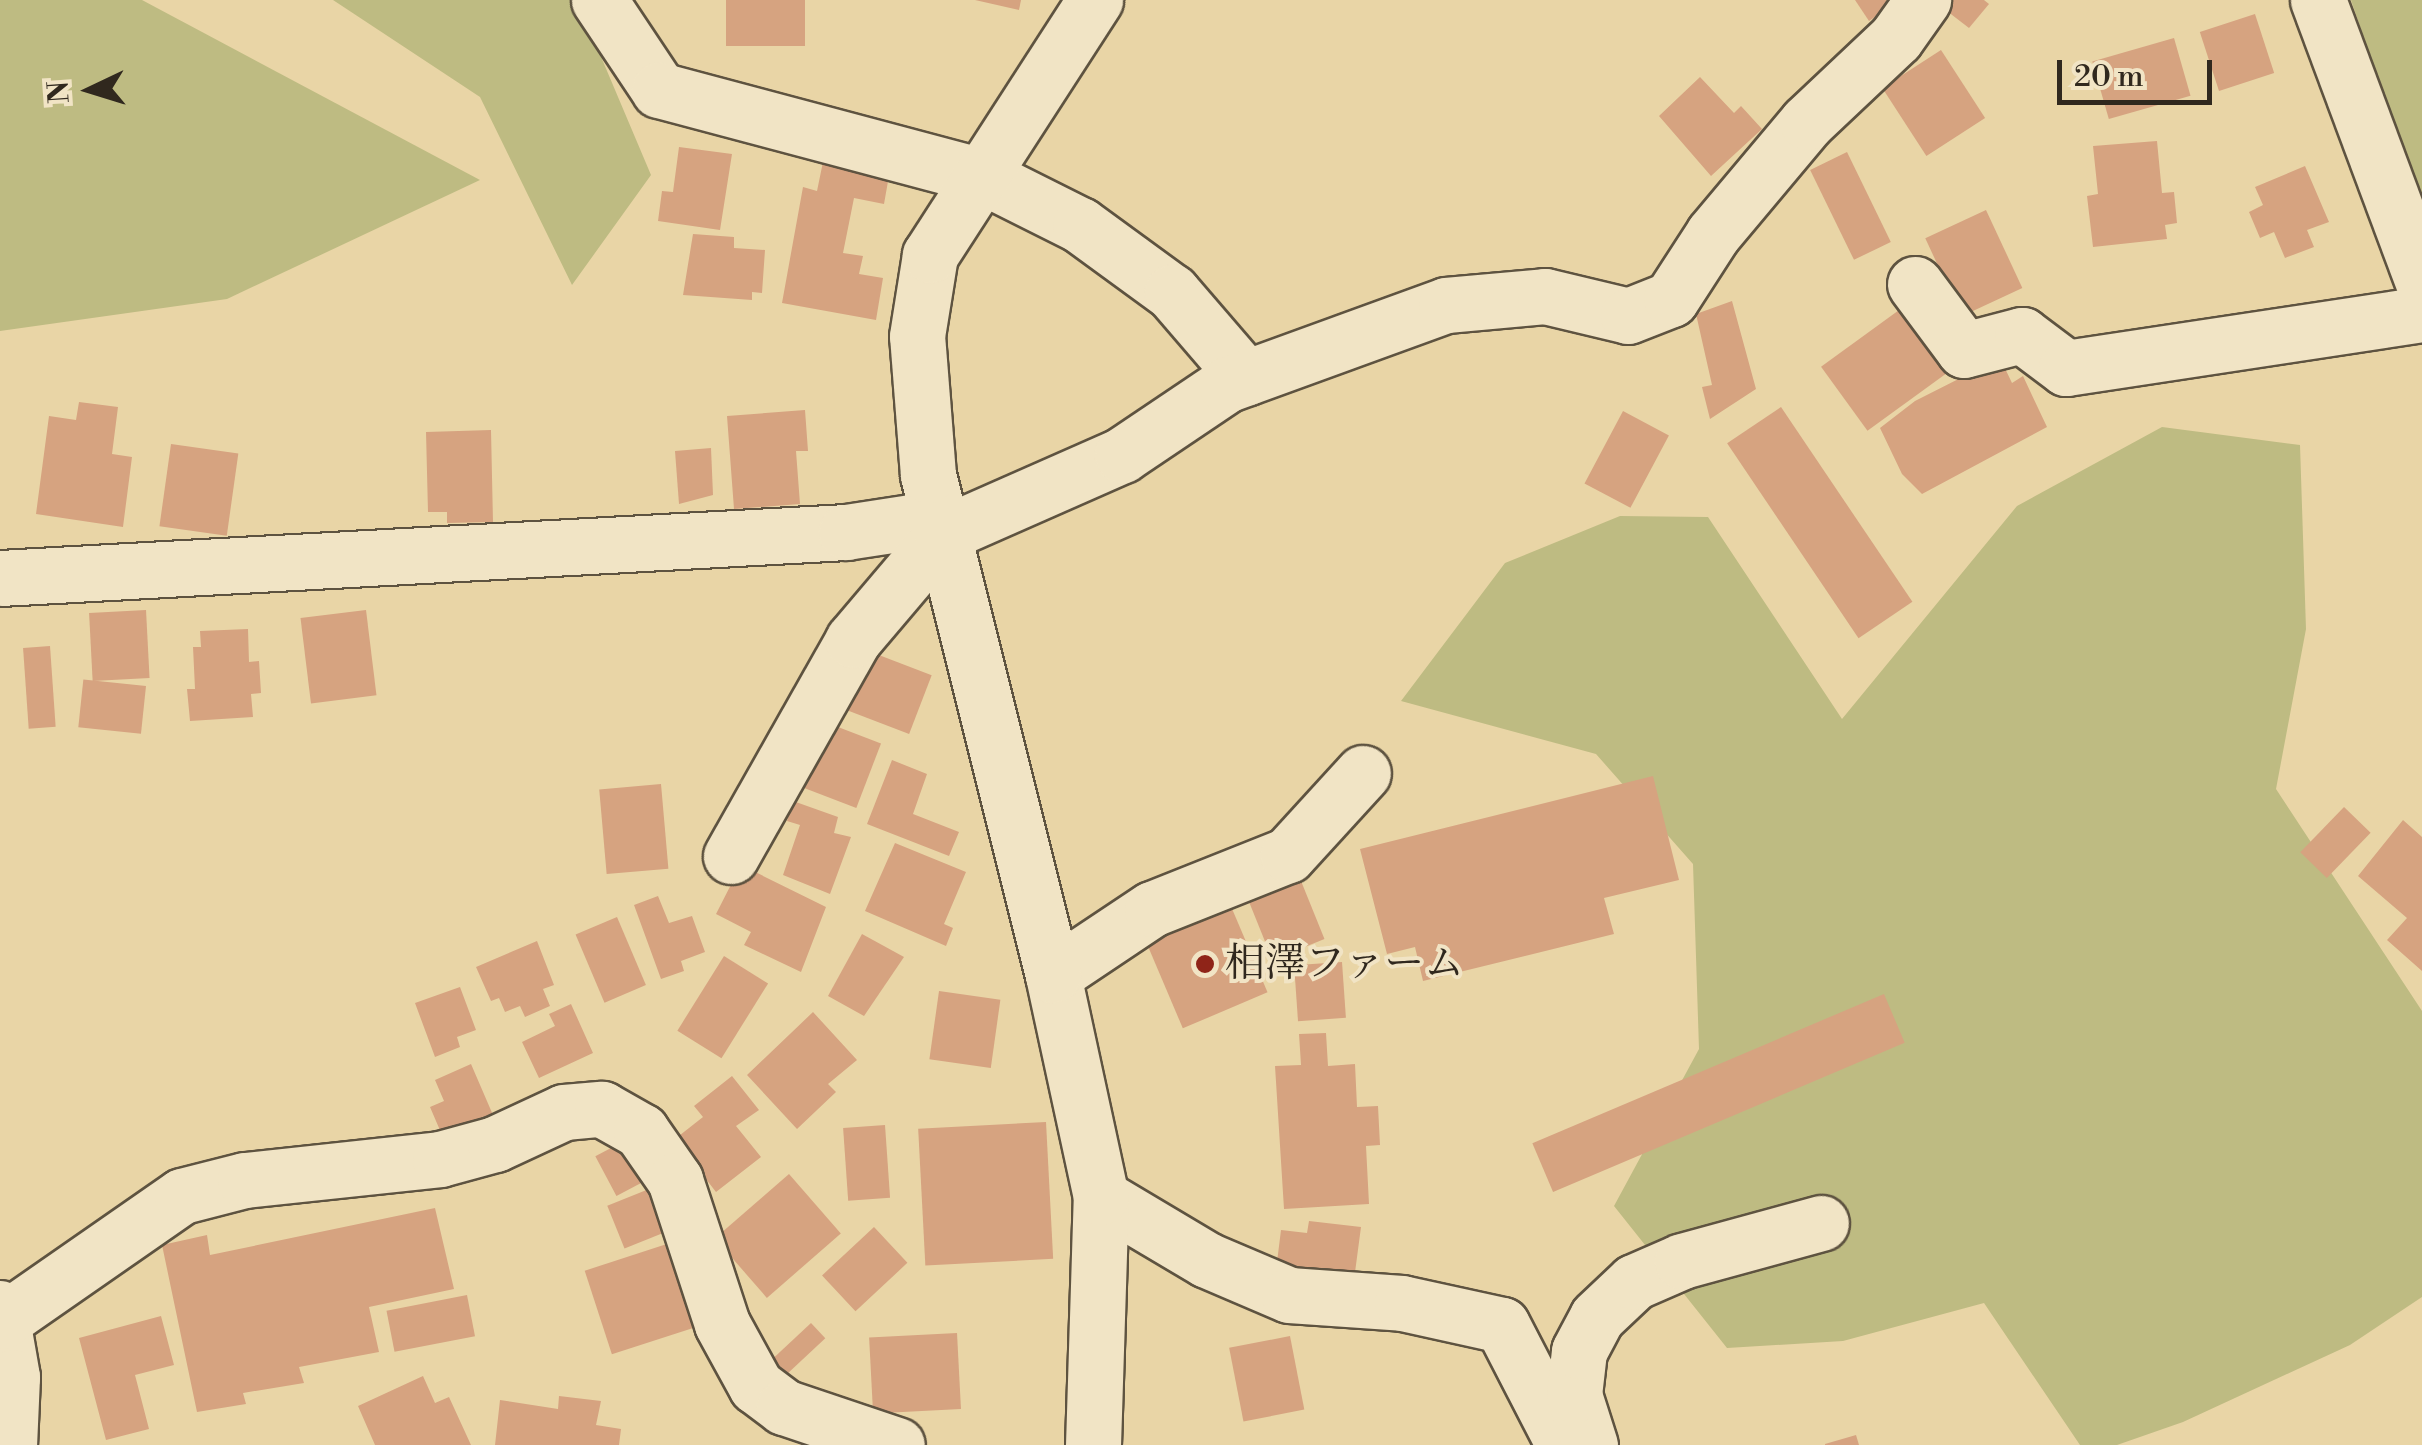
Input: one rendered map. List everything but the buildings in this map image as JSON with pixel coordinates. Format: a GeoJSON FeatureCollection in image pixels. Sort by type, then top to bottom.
{"type":"FeatureCollection","features":[{"type":"Feature","properties":{"kind":"street"},"geometry":{"type":"LineString","coordinates":[[599,0],[659,90],[982,176],[1080,225],[1172,292],[1246,378]]}},
{"type":"Feature","properties":{"kind":"street"},"geometry":{"type":"LineString","coordinates":[[1093,1445],[1102,1197],[1053,975],[928,475],[917,336],[930,255],[1095,0]]}},
{"type":"Feature","properties":{"kind":"street"},"geometry":{"type":"LineString","coordinates":[[0,578],[941,526],[1122,455],[1246,378],[1446,305],[1545,296],[1628,316],[1671,299],[1713,234],[1806,122],[1896,38],[1922,0]]}},
{"type":"Feature","properties":{"kind":"street"},"geometry":{"type":"LineString","coordinates":[[2318,0],[2422,280]]}},
{"type":"Feature","properties":{"kind":"street"},"geometry":{"type":"LineString","coordinates":[[1915,284],[1964,350],[2022,335],[2066,368],[2422,314]]}},
{"type":"Feature","properties":{"kind":"street"},"geometry":{"type":"LineString","coordinates":[[731,856],[853,640],[941,526]]}},
{"type":"Feature","properties":{"kind":"street"},"geometry":{"type":"LineString","coordinates":[[1053,975],[1152,910],[1288,856],[1363,773]]}},
{"type":"Feature","properties":{"kind":"street"},"geometry":{"type":"LineString","coordinates":[[8,1445],[12,1377],[1,1314],[182,1196],[245,1180],[440,1159],[495,1144],[564,1112],[602,1109],[641,1131],[675,1180],[722,1324],[756,1386],[784,1407],[897,1445]]}},
{"type":"Feature","properties":{"kind":"street"},"geometry":{"type":"LineString","coordinates":[[1102,1197],[1208,1260],[1289,1294],[1402,1303],[1502,1325],[1564,1445]]}},
{"type":"Feature","properties":{"kind":"street"},"geometry":{"type":"LineString","coordinates":[[1590,1445],[1574,1395],[1579,1351],[1597,1317],[1634,1282],[1682,1261],[1821,1223]]}},
{"type":"Feature","properties":{"kind":"shaded area"},"geometry":{"type":"Polygon","coordinates":[[[0,0],[142,0],[480,180],[227,299],[0,331],[0,0]]]}},
{"type":"Feature","properties":{"kind":"shaded area"},"geometry":{"type":"Polygon","coordinates":[[[333,0],[577,0],[651,175],[572,285],[480,97],[333,0]]]}},
{"type":"Feature","properties":{"kind":"shaded area"},"geometry":{"type":"Polygon","coordinates":[[[2351,0],[2422,0],[2422,211],[2351,0]]]}},
{"type":"Feature","properties":{"kind":"shaded area"},"geometry":{"type":"Polygon","coordinates":[[[2162,427],[2300,445],[2306,629],[2276,789],[2422,1011],[2422,1297],[2350,1345],[2183,1422],[2117,1445],[2080,1445],[1984,1303],[1843,1341],[1727,1348],[1614,1206],[1699,1049],[1693,864],[1596,754],[1401,701],[1505,563],[1620,516],[1708,517],[1842,719],[2017,506],[2162,427]]]}},
{"type":"Feature","properties":{"kind":"place","name":"相澤ファーム"},"geometry":{"type":"Point","coordinates":[1205,964]}}]}
